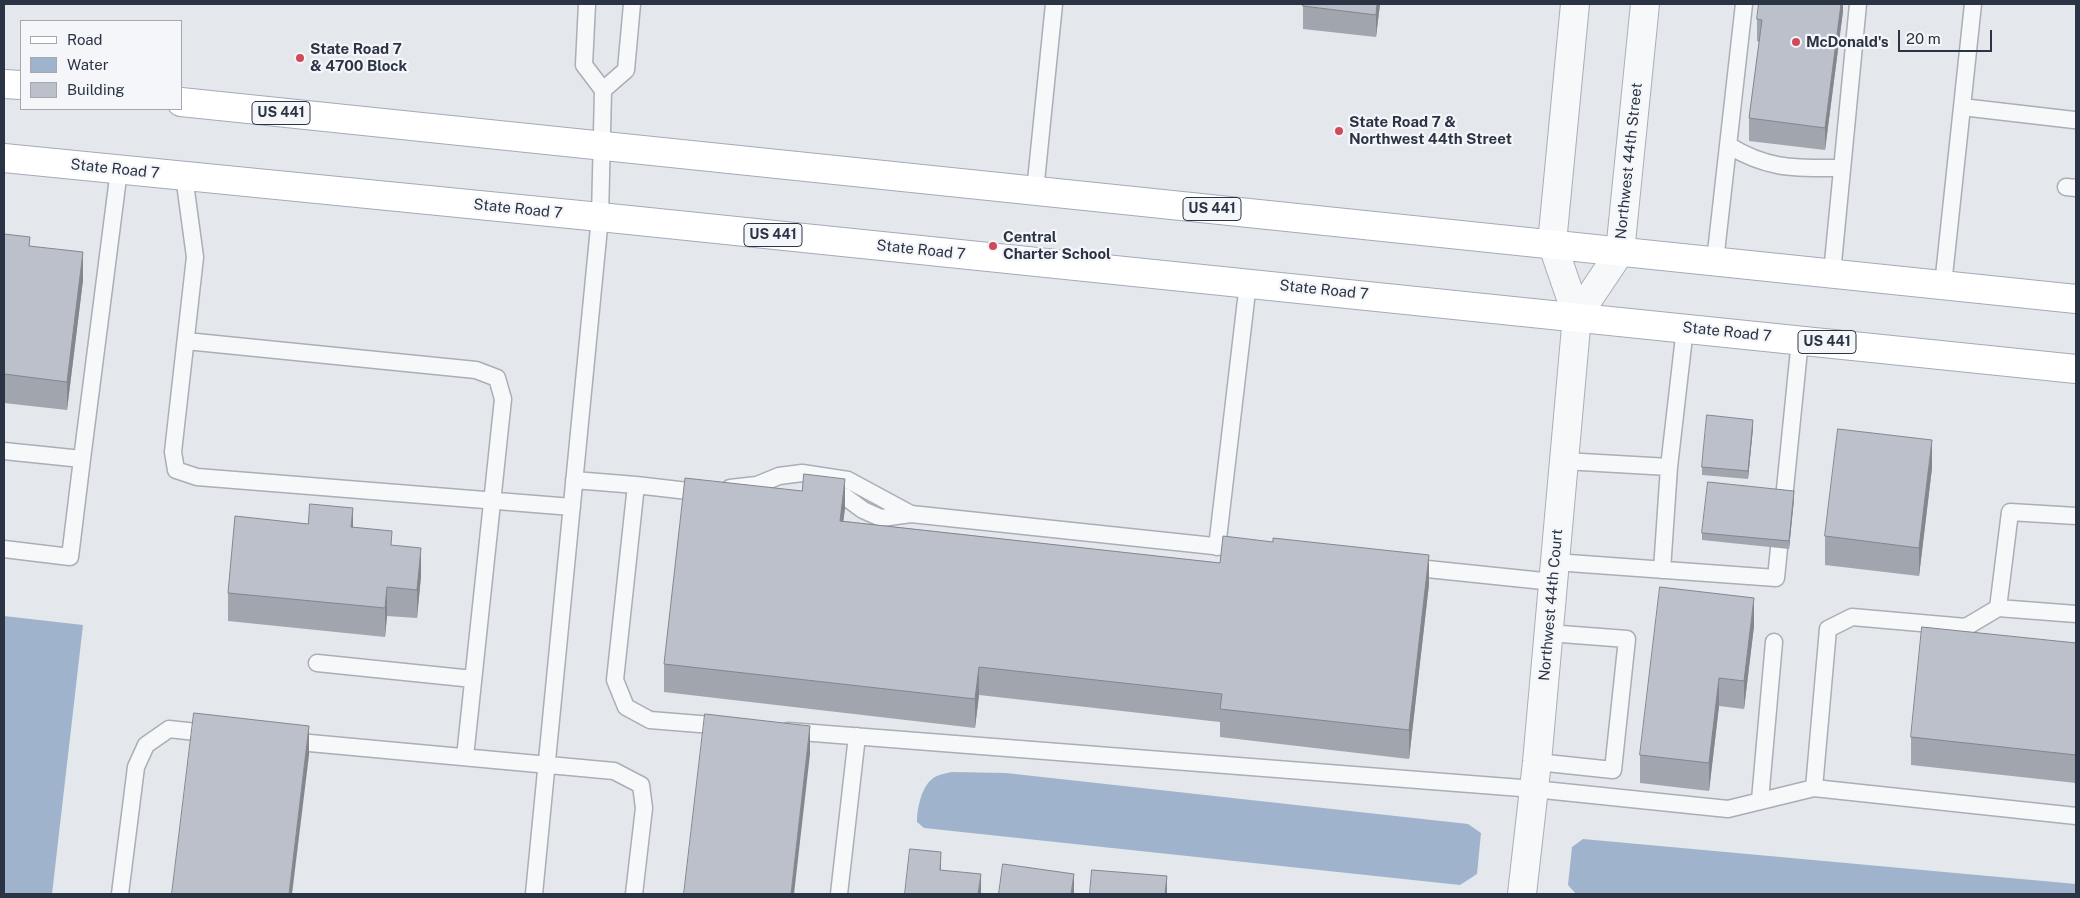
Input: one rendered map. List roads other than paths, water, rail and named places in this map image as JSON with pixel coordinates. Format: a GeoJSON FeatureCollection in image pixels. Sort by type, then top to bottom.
{"type":"FeatureCollection","features":[{"type":"Feature","properties":{"kind":"main road"},"geometry":{"type":"LineString","coordinates":[[4,84],[20,85]]}},
{"type":"Feature","properties":{"kind":"main road","name":"US 441"},"geometry":{"type":"LineString","coordinates":[[182,102],[603,147],[1552,243],[1620,252],[2076,299]]}},
{"type":"Feature","properties":{"kind":"main road","name":"State Road 7"},"geometry":{"type":"LineString","coordinates":[[4,158],[1577,316],[2076,369]]}},
{"type":"Feature","properties":{"kind":"street"},"geometry":{"type":"LineString","coordinates":[[1574,4],[1552,243],[1577,316]]}},
{"type":"Feature","properties":{"kind":"street","name":"Northwest 44th Street"},"geometry":{"type":"LineString","coordinates":[[1577,316],[1620,252],[1645,4]]}},
{"type":"Feature","properties":{"kind":"street","name":"Northwest 44th Court"},"geometry":{"type":"LineString","coordinates":[[1522,894],[1537,762],[1577,316]]}},
{"type":"Feature","properties":{"kind":"lane"},"geometry":{"type":"LineString","coordinates":[[534,894],[600,217],[603,90],[584,65],[587,4]]}},
{"type":"Feature","properties":{"kind":"lane"},"geometry":{"type":"LineString","coordinates":[[603,90],[626,70],[632,4]]}},
{"type":"Feature","properties":{"kind":"lane"},"geometry":{"type":"LineString","coordinates":[[1035,191],[1054,4]]}},
{"type":"Feature","properties":{"kind":"lane"},"geometry":{"type":"LineString","coordinates":[[1715,262],[1744,4]]}},
{"type":"Feature","properties":{"kind":"lane"},"geometry":{"type":"LineString","coordinates":[[1943,285],[1974,4]]}},
{"type":"Feature","properties":{"kind":"lane"},"geometry":{"type":"LineString","coordinates":[[1832,274],[1854,6]]}},
{"type":"Feature","properties":{"kind":"lane"},"geometry":{"type":"LineString","coordinates":[[1962,107],[2074,120]]}},
{"type":"Feature","properties":{"kind":"lane"},"geometry":{"type":"LineString","coordinates":[[1728,145],[1748,158],[1768,164],[1792,168],[1841,168]]}},
{"type":"Feature","properties":{"kind":"lane"},"geometry":{"type":"LineString","coordinates":[[4,549],[70,557],[119,170]]}},
{"type":"Feature","properties":{"kind":"lane"},"geometry":{"type":"LineString","coordinates":[[184,176],[195,257],[173,452],[176,470],[197,477],[572,507]]}},
{"type":"Feature","properties":{"kind":"lane"},"geometry":{"type":"LineString","coordinates":[[1216,547],[1248,283]]}},
{"type":"Feature","properties":{"kind":"lane"},"geometry":{"type":"LineString","coordinates":[[1662,570],[1669,467],[1686,328]]}},
{"type":"Feature","properties":{"kind":"lane"},"geometry":{"type":"LineString","coordinates":[[1395,565],[1554,572],[1662,570],[1776,578],[1800,340]]}},
{"type":"Feature","properties":{"kind":"lane"},"geometry":{"type":"LineString","coordinates":[[186,342],[476,370],[497,378],[502,399],[465,757]]}},
{"type":"Feature","properties":{"kind":"lane"},"geometry":{"type":"LineString","coordinates":[[4,451],[82,459]]}},
{"type":"Feature","properties":{"kind":"lane"},"geometry":{"type":"LineString","coordinates":[[1564,462],[1669,467]]}},
{"type":"Feature","properties":{"kind":"lane"},"geometry":{"type":"LineString","coordinates":[[710,494],[731,488],[757,485],[780,476],[802,473],[848,480],[911,514]]}},
{"type":"Feature","properties":{"kind":"lane"},"geometry":{"type":"LineString","coordinates":[[574,480],[710,494],[726,502],[742,504]]}},
{"type":"Feature","properties":{"kind":"lane"},"geometry":{"type":"LineString","coordinates":[[636,485],[615,680],[626,707],[650,720],[739,727]]}},
{"type":"Feature","properties":{"kind":"lane"},"geometry":{"type":"LineString","coordinates":[[809,495],[844,496],[863,510],[881,518],[911,514],[1256,551]]}},
{"type":"Feature","properties":{"kind":"lane"},"geometry":{"type":"LineString","coordinates":[[1998,608],[2010,512],[2076,516]]}},
{"type":"Feature","properties":{"kind":"lane"},"geometry":{"type":"LineString","coordinates":[[1814,788],[1828,629],[1852,617],[1966,627],[1998,608],[2076,614]]}},
{"type":"Feature","properties":{"kind":"lane"},"geometry":{"type":"LineString","coordinates":[[1537,762],[1613,770],[1627,639],[1548,633]]}},
{"type":"Feature","properties":{"kind":"lane"},"geometry":{"type":"LineString","coordinates":[[1760,800],[1774,642]]}},
{"type":"Feature","properties":{"kind":"lane"},"geometry":{"type":"LineString","coordinates":[[317,663],[474,679]]}},
{"type":"Feature","properties":{"kind":"lane"},"geometry":{"type":"LineString","coordinates":[[120,894],[136,767],[146,745],[169,729],[227,735]]}},
{"type":"Feature","properties":{"kind":"lane"},"geometry":{"type":"LineString","coordinates":[[768,729],[1534,789],[1728,809],[1814,788],[2076,816]]}},
{"type":"Feature","properties":{"kind":"lane"},"geometry":{"type":"LineString","coordinates":[[839,894],[857,736]]}},
{"type":"Feature","properties":{"kind":"lane"},"geometry":{"type":"LineString","coordinates":[[275,740],[614,771],[641,785],[644,808],[634,894]]}},
{"type":"Feature","properties":{"kind":"water"},"geometry":{"type":"Polygon","coordinates":[[[4,616],[83,625],[52,894],[4,894],[4,616]]]}},
{"type":"Feature","properties":{"kind":"water"},"geometry":{"type":"Polygon","coordinates":[[[952,772],[1006,773],[1468,824],[1481,833],[1477,874],[1460,885],[924,828],[917,822],[919,803],[924,790],[932,779],[952,772]]]}},
{"type":"Feature","properties":{"kind":"water"},"geometry":{"type":"Polygon","coordinates":[[[1583,839],[2076,884],[2076,894],[1576,894],[1568,885],[1572,847],[1583,839]]]}},
{"type":"Feature","properties":{"kind":"place","name":"McDonald's"},"geometry":{"type":"Point","coordinates":[1796,42]}},
{"type":"Feature","properties":{"kind":"place","name":"State Road 7 & 4700 Block"},"geometry":{"type":"Point","coordinates":[300,58]}},
{"type":"Feature","properties":{"kind":"place","name":"State Road 7 & Northwest 44th Street"},"geometry":{"type":"Point","coordinates":[1339,131]}},
{"type":"Feature","properties":{"kind":"place","name":"Central Charter School"},"geometry":{"type":"Point","coordinates":[993,246]}}]}
